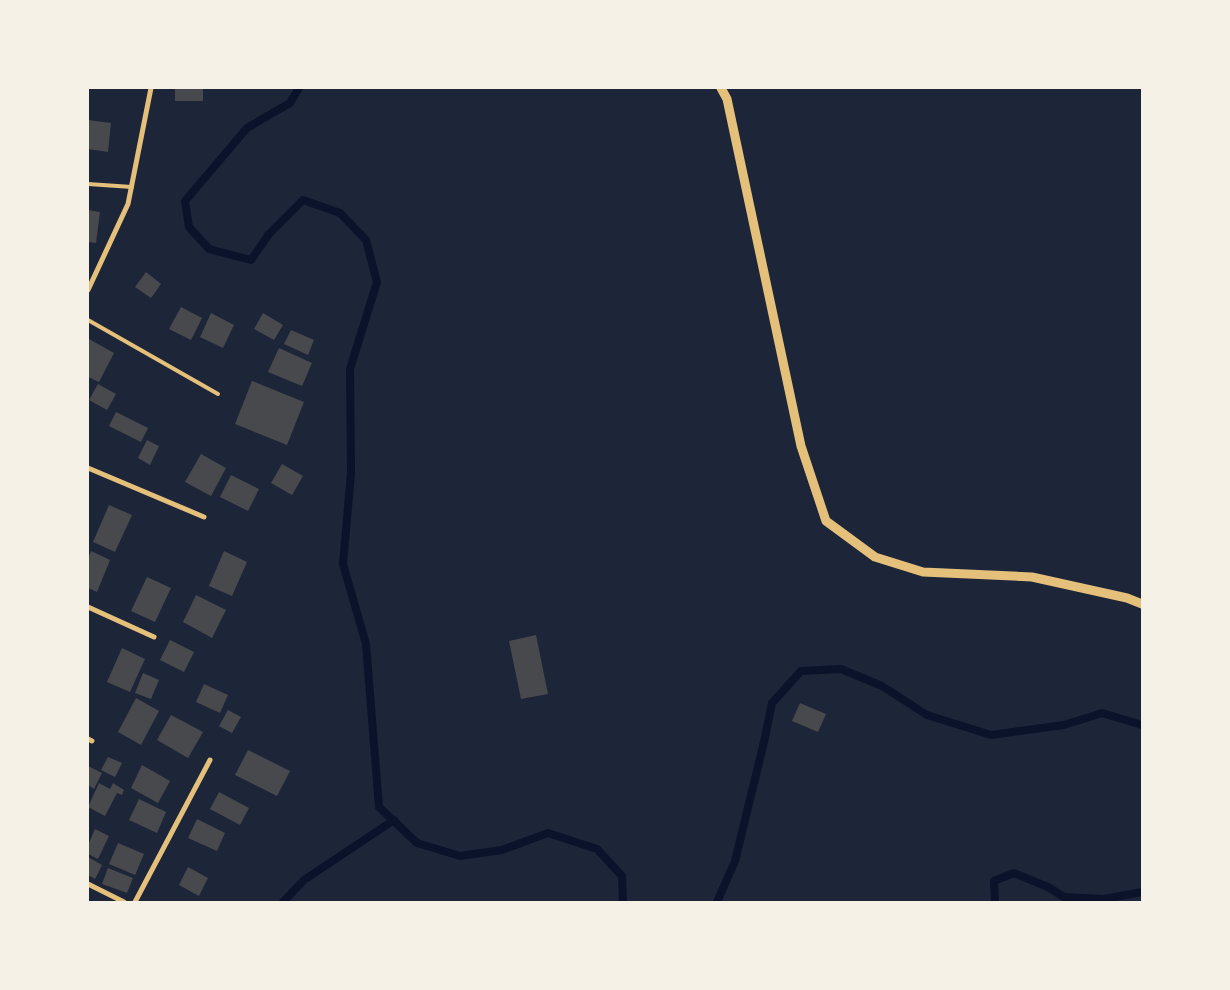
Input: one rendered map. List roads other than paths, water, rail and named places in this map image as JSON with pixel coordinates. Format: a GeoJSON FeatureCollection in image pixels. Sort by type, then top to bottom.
{"type":"FeatureCollection","features":[{"type":"Feature","properties":{"kind":"street"},"geometry":{"type":"LineString","coordinates":[[88,290],[128,204],[151,88]]}},
{"type":"Feature","properties":{"kind":"street"},"geometry":{"type":"LineString","coordinates":[[721,88],[727,99],[801,446],[826,521],[875,558],[923,572],[1032,577],[1127,598],[1142,604]]}},
{"type":"Feature","properties":{"kind":"street"},"geometry":{"type":"LineString","coordinates":[[88,468],[204,517]]}},
{"type":"Feature","properties":{"kind":"street"},"geometry":{"type":"LineString","coordinates":[[88,607],[154,637]]}},
{"type":"Feature","properties":{"kind":"street"},"geometry":{"type":"LineString","coordinates":[[135,902],[210,760]]}},
{"type":"Feature","properties":{"kind":"street"},"geometry":{"type":"LineString","coordinates":[[88,884],[124,902]]}},
{"type":"Feature","properties":{"kind":"lane"},"geometry":{"type":"LineString","coordinates":[[88,184],[132,187]]}},
{"type":"Feature","properties":{"kind":"lane"},"geometry":{"type":"LineString","coordinates":[[88,320],[218,394]]}},
{"type":"Feature","properties":{"kind":"waterway"},"geometry":{"type":"LineString","coordinates":[[299,88],[290,103],[247,128],[185,201],[189,227],[209,249],[251,260],[269,234],[303,200],[340,213],[366,240],[377,282],[350,369],[351,473],[343,564],[366,644],[379,807],[417,843],[460,856],[502,850],[548,833],[597,849],[622,876],[623,902]]}},
{"type":"Feature","properties":{"kind":"waterway"},"geometry":{"type":"LineString","coordinates":[[717,902],[735,861],[772,703],[801,671],[841,669],[882,686],[927,715],[991,735],[1064,725],[1102,713],[1142,725]]}},
{"type":"Feature","properties":{"kind":"waterway"},"geometry":{"type":"LineString","coordinates":[[283,902],[304,880],[394,820]]}},
{"type":"Feature","properties":{"kind":"waterway"},"geometry":{"type":"LineString","coordinates":[[995,902],[994,881],[1014,873],[1048,887],[1064,897],[1104,899],[1142,892]]}}]}
